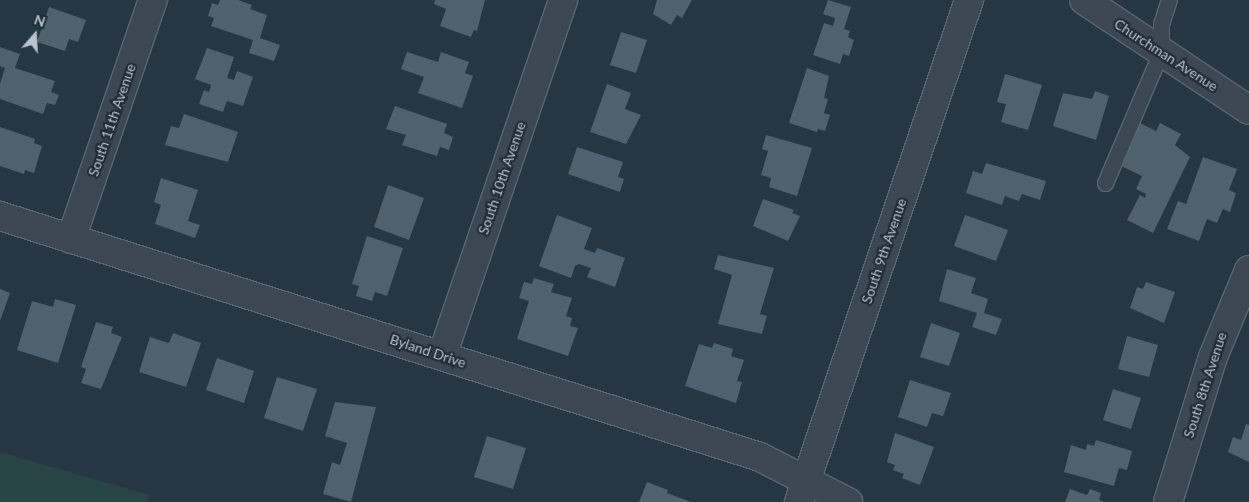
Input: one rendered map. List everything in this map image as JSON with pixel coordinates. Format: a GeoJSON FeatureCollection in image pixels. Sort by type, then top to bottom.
{"type":"FeatureCollection","features":[{"type":"Feature","properties":{"kind":"street","name":"South 11th Avenue"},"geometry":{"type":"LineString","coordinates":[[71,239],[153,0]]}},
{"type":"Feature","properties":{"kind":"street","name":"South 10th Avenue"},"geometry":{"type":"LineString","coordinates":[[442,356],[562,0]]}},
{"type":"Feature","properties":{"kind":"street","name":"South 9th Avenue"},"geometry":{"type":"LineString","coordinates":[[803,492],[969,0]]}},
{"type":"Feature","properties":{"kind":"street","name":"Churchman Avenue"},"geometry":{"type":"LineString","coordinates":[[1084,0],[1249,110]]}},
{"type":"Feature","properties":{"kind":"street","name":"Byland Drive"},"geometry":{"type":"LineString","coordinates":[[0,216],[768,460],[803,492],[848,502]]}},
{"type":"Feature","properties":{"kind":"street","name":"South 8th Avenue"},"geometry":{"type":"LineString","coordinates":[[1168,502],[1213,357],[1249,270]]}},
{"type":"Feature","properties":{"kind":"lane"},"geometry":{"type":"LineString","coordinates":[[1105,183],[1161,52],[1161,24],[1169,0]]}},
{"type":"Feature","properties":{"kind":"green space"},"geometry":{"type":"Polygon","coordinates":[[[0,452],[150,495],[146,502],[0,502],[0,452]]]}},
{"type":"Feature","properties":{"kind":"building"},"geometry":{"type":"Polygon","coordinates":[[[220,0],[238,0],[252,5],[250,9],[267,15],[260,38],[280,45],[274,61],[249,53],[253,40],[211,26],[214,18],[208,16],[212,3],[218,5],[220,0]]]}},
{"type":"Feature","properties":{"kind":"building"},"geometry":{"type":"Polygon","coordinates":[[[435,0],[485,0],[477,31],[474,30],[471,37],[440,26],[446,9],[434,4],[435,0]]]}},
{"type":"Feature","properties":{"kind":"building"},"geometry":{"type":"Polygon","coordinates":[[[657,0],[692,0],[682,18],[677,15],[671,25],[653,14],[657,0]]]}},
{"type":"Feature","properties":{"kind":"building"},"geometry":{"type":"Polygon","coordinates":[[[828,0],[851,7],[844,29],[850,31],[848,37],[854,40],[849,56],[843,54],[840,64],[813,55],[824,23],[833,26],[835,18],[823,14],[828,0]]]}},
{"type":"Feature","properties":{"kind":"building"},"geometry":{"type":"Polygon","coordinates":[[[49,7],[86,20],[78,42],[69,39],[65,51],[37,42],[49,7]]]}},
{"type":"Feature","properties":{"kind":"building"},"geometry":{"type":"Polygon","coordinates":[[[621,32],[647,40],[636,73],[610,65],[621,32]]]}},
{"type":"Feature","properties":{"kind":"building"},"geometry":{"type":"Polygon","coordinates":[[[0,47],[20,54],[15,68],[55,81],[51,92],[59,95],[55,105],[47,103],[43,114],[0,99],[0,84],[5,68],[0,66],[0,47]]]}},
{"type":"Feature","properties":{"kind":"building"},"geometry":{"type":"Polygon","coordinates":[[[207,48],[234,57],[227,78],[234,80],[237,71],[253,77],[243,106],[227,101],[223,112],[199,104],[204,90],[209,92],[211,85],[195,79],[207,48]]]}},
{"type":"Feature","properties":{"kind":"building"},"geometry":{"type":"Polygon","coordinates":[[[407,52],[438,62],[441,52],[469,62],[465,73],[473,76],[462,108],[418,93],[424,77],[401,69],[407,52]]]}},
{"type":"Feature","properties":{"kind":"building"},"geometry":{"type":"Polygon","coordinates":[[[807,68],[829,76],[824,98],[828,99],[824,113],[830,115],[825,131],[818,129],[817,132],[789,123],[807,68]]]}},
{"type":"Feature","properties":{"kind":"building"},"geometry":{"type":"Polygon","coordinates":[[[1005,74],[1042,85],[1028,130],[1001,122],[1006,104],[997,102],[1005,74]]]}},
{"type":"Feature","properties":{"kind":"building"},"geometry":{"type":"Polygon","coordinates":[[[607,84],[631,93],[625,109],[641,115],[626,144],[590,132],[607,84]]]}},
{"type":"Feature","properties":{"kind":"building"},"geometry":{"type":"Polygon","coordinates":[[[1095,91],[1109,96],[1096,140],[1053,126],[1063,93],[1092,99],[1095,91]]]}},
{"type":"Feature","properties":{"kind":"building"},"geometry":{"type":"Polygon","coordinates":[[[395,106],[447,124],[444,133],[453,137],[449,150],[440,147],[437,156],[402,145],[406,135],[386,129],[395,106]]]}},
{"type":"Feature","properties":{"kind":"building"},"geometry":{"type":"Polygon","coordinates":[[[184,114],[238,132],[228,162],[165,145],[171,126],[179,128],[184,114]]]}},
{"type":"Feature","properties":{"kind":"building"},"geometry":{"type":"Polygon","coordinates":[[[1136,121],[1156,131],[1160,123],[1181,134],[1175,145],[1190,157],[1153,233],[1127,220],[1140,195],[1145,198],[1146,194],[1136,189],[1142,176],[1115,163],[1136,121]]]}},
{"type":"Feature","properties":{"kind":"building"},"geometry":{"type":"Polygon","coordinates":[[[0,127],[35,139],[34,143],[42,146],[34,173],[25,170],[24,174],[0,166],[0,127]]]}},
{"type":"Feature","properties":{"kind":"building"},"geometry":{"type":"Polygon","coordinates":[[[766,135],[812,148],[797,196],[769,187],[771,178],[761,175],[768,151],[762,149],[766,135]]]}},
{"type":"Feature","properties":{"kind":"building"},"geometry":{"type":"Polygon","coordinates":[[[577,147],[623,162],[618,177],[624,179],[620,192],[568,174],[577,147]]]}},
{"type":"Feature","properties":{"kind":"building"},"geometry":{"type":"Polygon","coordinates":[[[1203,157],[1237,169],[1229,190],[1236,193],[1230,212],[1223,209],[1217,223],[1207,219],[1199,241],[1167,229],[1178,201],[1186,204],[1203,157]]]}},
{"type":"Feature","properties":{"kind":"building"},"geometry":{"type":"Polygon","coordinates":[[[986,163],[1046,181],[1040,200],[1022,194],[1019,201],[1005,196],[1002,205],[966,193],[973,171],[982,174],[986,163]]]}},
{"type":"Feature","properties":{"kind":"building"},"geometry":{"type":"Polygon","coordinates":[[[161,178],[198,190],[188,221],[200,225],[195,238],[155,224],[161,205],[154,202],[161,178]]]}},
{"type":"Feature","properties":{"kind":"building"},"geometry":{"type":"Polygon","coordinates":[[[388,185],[424,198],[409,240],[374,227],[388,185]]]}},
{"type":"Feature","properties":{"kind":"building"},"geometry":{"type":"Polygon","coordinates":[[[763,199],[794,210],[792,213],[800,216],[788,241],[753,226],[763,199]]]}},
{"type":"Feature","properties":{"kind":"building"},"geometry":{"type":"Polygon","coordinates":[[[557,215],[592,228],[584,249],[595,253],[597,248],[625,258],[615,287],[587,277],[591,268],[579,264],[575,266],[571,278],[539,266],[557,215]]]}},
{"type":"Feature","properties":{"kind":"building"},"geometry":{"type":"Polygon","coordinates":[[[965,215],[1008,230],[996,261],[954,246],[965,215]]]}},
{"type":"Feature","properties":{"kind":"building"},"geometry":{"type":"Polygon","coordinates":[[[367,236],[403,248],[387,296],[375,292],[372,301],[356,296],[359,286],[352,284],[367,236]]]}},
{"type":"Feature","properties":{"kind":"building"},"geometry":{"type":"Polygon","coordinates":[[[718,255],[774,268],[760,314],[767,316],[762,334],[718,324],[732,275],[714,269],[718,255]]]}},
{"type":"Feature","properties":{"kind":"building"},"geometry":{"type":"Polygon","coordinates":[[[947,269],[976,278],[971,293],[988,299],[984,313],[1002,319],[996,335],[972,327],[977,313],[939,301],[947,269]]]}},
{"type":"Feature","properties":{"kind":"building"},"geometry":{"type":"Polygon","coordinates":[[[534,278],[554,284],[551,292],[572,298],[566,316],[572,318],[570,326],[578,328],[568,356],[517,339],[529,301],[519,298],[524,282],[532,284],[534,278]]]}},
{"type":"Feature","properties":{"kind":"building"},"geometry":{"type":"Polygon","coordinates":[[[1146,282],[1175,292],[1164,323],[1130,308],[1137,287],[1143,289],[1146,282]]]}},
{"type":"Feature","properties":{"kind":"building"},"geometry":{"type":"Polygon","coordinates":[[[0,289],[10,293],[0,321],[0,289]]]}},
{"type":"Feature","properties":{"kind":"building"},"geometry":{"type":"Polygon","coordinates":[[[55,299],[76,305],[58,363],[17,350],[32,301],[53,307],[55,299]]]}},
{"type":"Feature","properties":{"kind":"building"},"geometry":{"type":"Polygon","coordinates":[[[96,322],[113,327],[111,333],[122,337],[101,389],[81,383],[86,369],[81,367],[96,322]]]}},
{"type":"Feature","properties":{"kind":"building"},"geometry":{"type":"Polygon","coordinates":[[[931,323],[960,333],[949,366],[920,357],[931,323]]]}},
{"type":"Feature","properties":{"kind":"building"},"geometry":{"type":"Polygon","coordinates":[[[173,333],[201,343],[186,387],[139,372],[150,337],[169,343],[173,333]]]}},
{"type":"Feature","properties":{"kind":"building"},"geometry":{"type":"Polygon","coordinates":[[[1127,336],[1158,345],[1149,377],[1118,369],[1127,336]]]}},
{"type":"Feature","properties":{"kind":"building"},"geometry":{"type":"Polygon","coordinates":[[[714,343],[733,349],[731,356],[744,360],[737,381],[742,382],[736,403],[685,386],[699,344],[712,348],[714,343]]]}},
{"type":"Feature","properties":{"kind":"building"},"geometry":{"type":"Polygon","coordinates":[[[217,358],[254,371],[244,403],[206,390],[217,358]]]}},
{"type":"Feature","properties":{"kind":"building"},"geometry":{"type":"Polygon","coordinates":[[[277,377],[317,389],[303,431],[264,418],[277,377]]]}},
{"type":"Feature","properties":{"kind":"building"},"geometry":{"type":"Polygon","coordinates":[[[910,380],[951,393],[943,416],[932,413],[927,427],[898,417],[910,380]]]}},
{"type":"Feature","properties":{"kind":"building"},"geometry":{"type":"Polygon","coordinates":[[[1113,389],[1141,398],[1131,429],[1103,420],[1113,389]]]}},
{"type":"Feature","properties":{"kind":"building"},"geometry":{"type":"Polygon","coordinates":[[[335,402],[376,407],[351,502],[323,494],[332,462],[340,465],[347,443],[325,436],[335,402]]]}},
{"type":"Feature","properties":{"kind":"building"},"geometry":{"type":"Polygon","coordinates":[[[1246,424],[1249,425],[1249,462],[1228,452],[1233,437],[1241,440],[1246,424]]]}},
{"type":"Feature","properties":{"kind":"building"},"geometry":{"type":"Polygon","coordinates":[[[895,433],[934,447],[920,485],[902,478],[904,474],[893,470],[895,465],[887,462],[895,433]]]}},
{"type":"Feature","properties":{"kind":"building"},"geometry":{"type":"Polygon","coordinates":[[[487,436],[526,448],[513,489],[474,477],[487,436]]]}},
{"type":"Feature","properties":{"kind":"building"},"geometry":{"type":"Polygon","coordinates":[[[1096,440],[1132,451],[1127,470],[1119,468],[1114,486],[1064,472],[1071,445],[1086,450],[1087,444],[1094,446],[1096,440]]]}},
{"type":"Feature","properties":{"kind":"building"},"geometry":{"type":"Polygon","coordinates":[[[647,482],[668,490],[667,493],[691,502],[639,502],[647,482]]]}},
{"type":"Feature","properties":{"kind":"building"},"geometry":{"type":"Polygon","coordinates":[[[1070,489],[1087,495],[1090,489],[1101,493],[1099,500],[1105,502],[1065,502],[1070,489]]]}}]}
